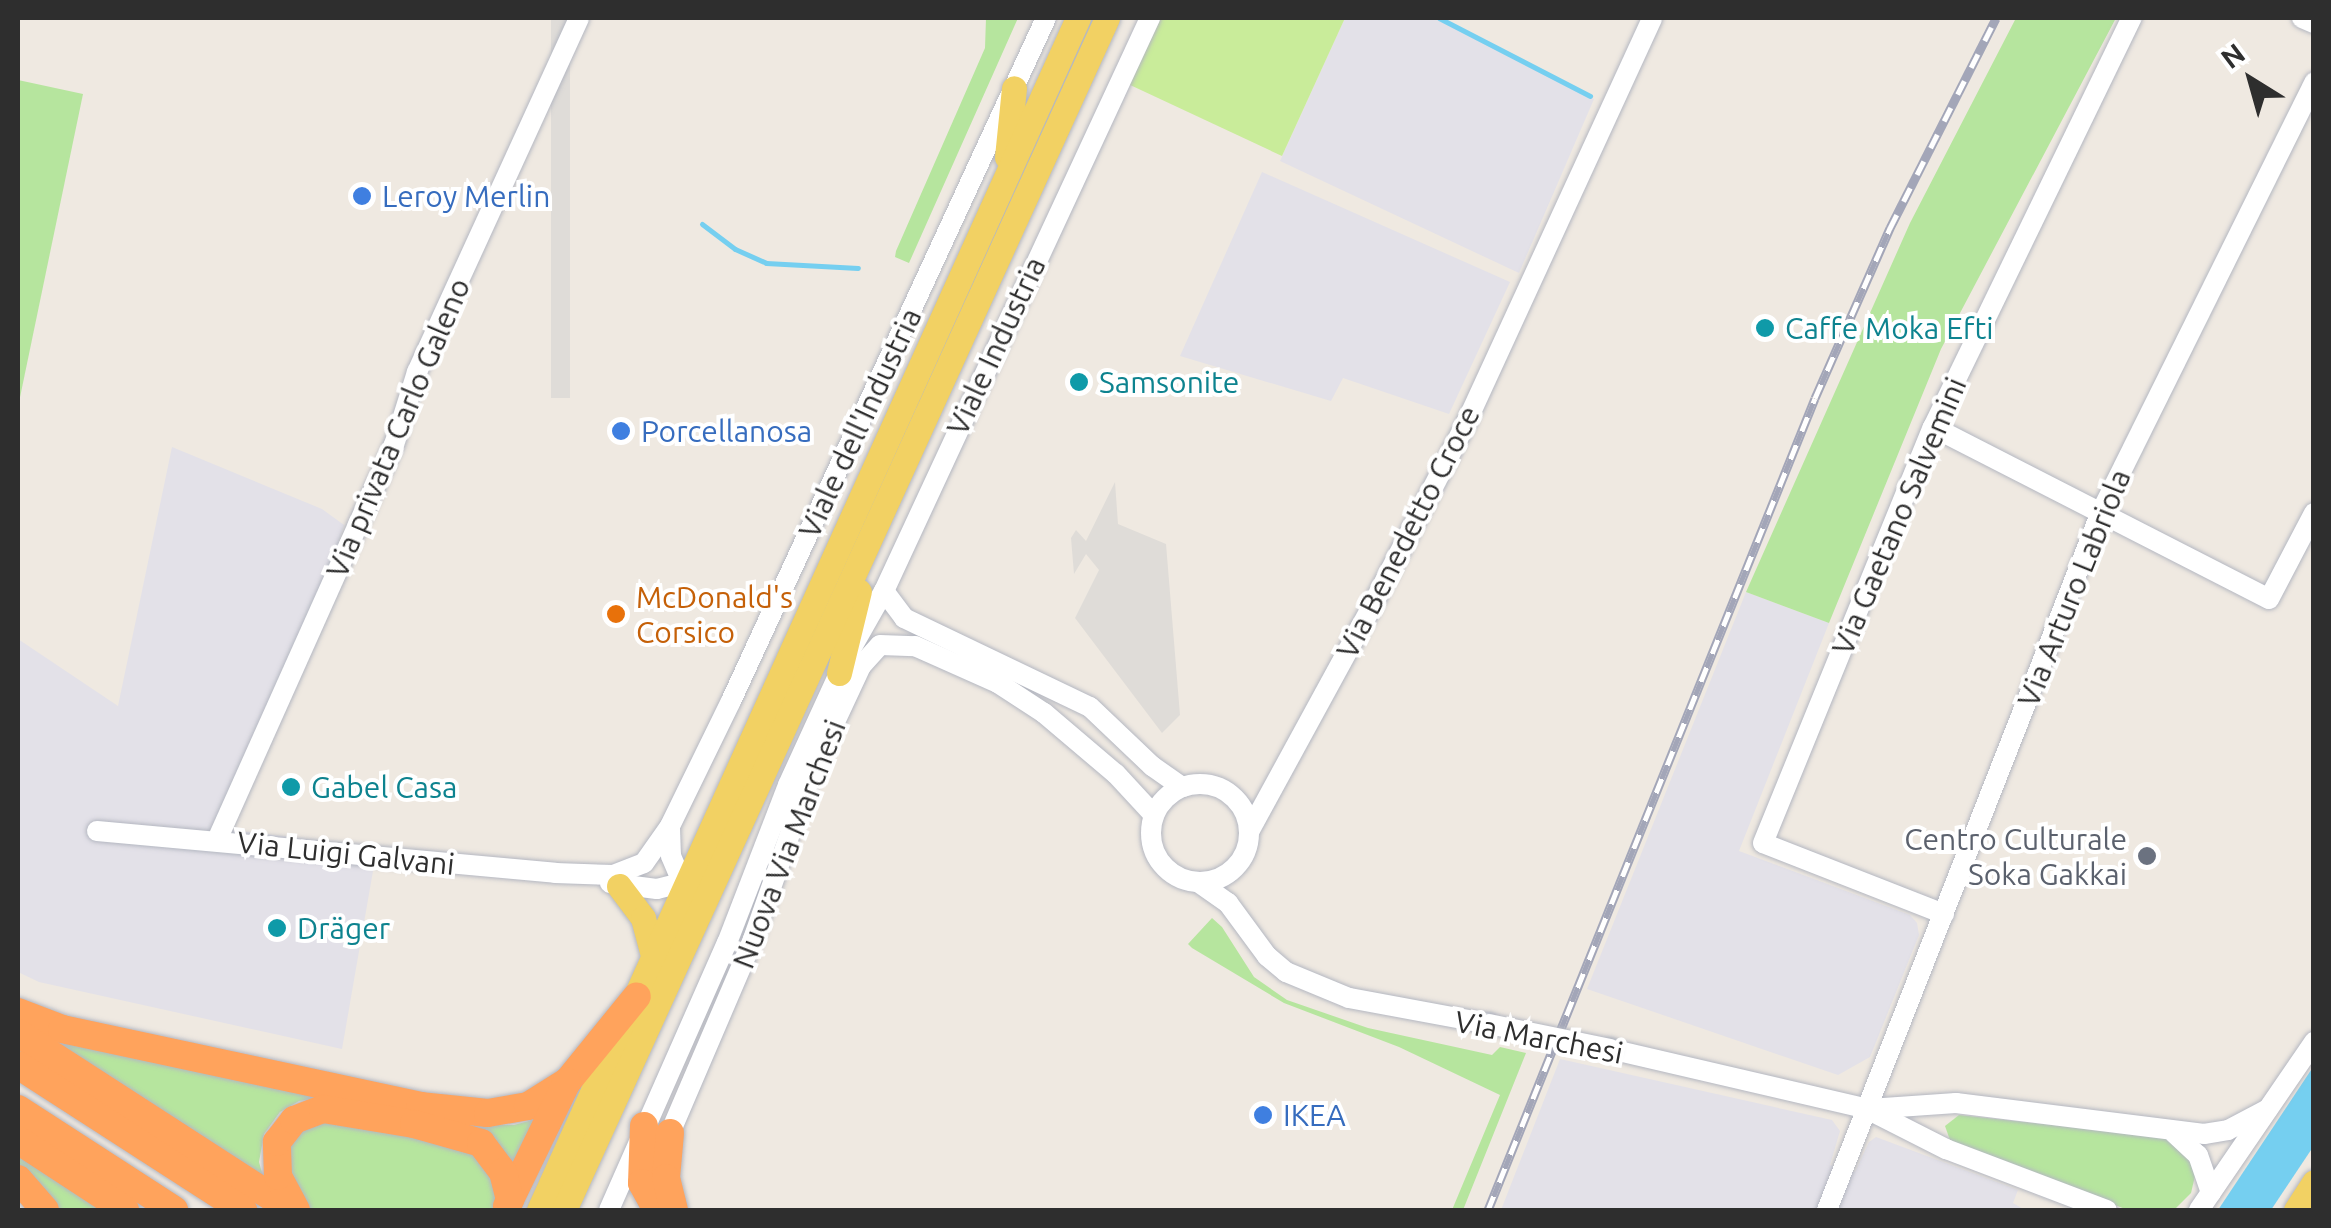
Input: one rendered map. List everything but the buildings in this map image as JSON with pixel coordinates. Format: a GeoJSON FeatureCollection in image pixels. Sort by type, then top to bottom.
{"type":"FeatureCollection","features":[{"type":"Feature","properties":{"kind":"highway"},"geometry":{"type":"LineString","coordinates":[[507,1206],[568,1081],[637,996]]}},
{"type":"Feature","properties":{"kind":"highway"},"geometry":{"type":"LineString","coordinates":[[18,1012],[62,1028],[452,1111],[522,1108],[568,1081]]}},
{"type":"Feature","properties":{"kind":"highway"},"geometry":{"type":"LineString","coordinates":[[18,1033],[294,1210]]}},
{"type":"Feature","properties":{"kind":"highway"},"geometry":{"type":"LineString","coordinates":[[18,1065],[243,1210]]}},
{"type":"Feature","properties":{"kind":"highway"},"geometry":{"type":"LineString","coordinates":[[18,1109],[174,1210]]}},
{"type":"Feature","properties":{"kind":"highway"},"geometry":{"type":"LineString","coordinates":[[294,1210],[278,1176],[277,1142],[294,1120],[323,1110],[414,1124],[480,1143],[503,1172],[507,1206]]}},
{"type":"Feature","properties":{"kind":"highway"},"geometry":{"type":"LineString","coordinates":[[657,1130],[642,1183],[657,1210]]}},
{"type":"Feature","properties":{"kind":"highway"},"geometry":{"type":"LineString","coordinates":[[657,1130],[674,1210]]}},
{"type":"Feature","properties":{"kind":"highway"},"geometry":{"type":"LineString","coordinates":[[18,1140],[125,1210]]}},
{"type":"Feature","properties":{"kind":"highway"},"geometry":{"type":"LineString","coordinates":[[18,1180],[44,1210]]}},
{"type":"Feature","properties":{"kind":"main road"},"geometry":{"type":"LineString","coordinates":[[539,1210],[637,996],[683,884],[1078,18]]}},
{"type":"Feature","properties":{"kind":"main road"},"geometry":{"type":"LineString","coordinates":[[564,1210],[1107,18]]}},
{"type":"Feature","properties":{"kind":"main road"},"geometry":{"type":"LineString","coordinates":[[1005,179],[1014,88]]}},
{"type":"Feature","properties":{"kind":"main road"},"geometry":{"type":"LineString","coordinates":[[839,674],[872,534]]}},
{"type":"Feature","properties":{"kind":"main road"},"geometry":{"type":"LineString","coordinates":[[607,881],[643,918],[653,955]]}},
{"type":"Feature","properties":{"kind":"main road"},"geometry":{"type":"LineString","coordinates":[[2296,1210],[2314,1182]]}},
{"type":"Feature","properties":{"kind":"street","name":"Via privata Carlo Galeno"},"geometry":{"type":"LineString","coordinates":[[217,840],[394,445],[417,372],[579,18]]}},
{"type":"Feature","properties":{"kind":"street","name":"Viale dell'Industria"},"geometry":{"type":"LineString","coordinates":[[670,826],[1046,18]]}},
{"type":"Feature","properties":{"kind":"street","name":"Viale Industria"},"geometry":{"type":"LineString","coordinates":[[657,1130],[788,785],[839,674],[884,592],[1150,18]]}},
{"type":"Feature","properties":{"kind":"street","name":"Via Benedetto Croce"},"geometry":{"type":"LineString","coordinates":[[1250,830],[1458,438],[1652,18]]}},
{"type":"Feature","properties":{"kind":"street","name":"Via Gaetano Salvemini"},"geometry":{"type":"LineString","coordinates":[[1944,914],[1763,843],[1933,427],[2132,18]]}},
{"type":"Feature","properties":{"kind":"street"},"geometry":{"type":"LineString","coordinates":[[2302,18],[2314,23]]}},
{"type":"Feature","properties":{"kind":"street","name":"Via Arturo Labriola"},"geometry":{"type":"LineString","coordinates":[[1828,1210],[2101,512],[2314,82]]}},
{"type":"Feature","properties":{"kind":"street"},"geometry":{"type":"LineString","coordinates":[[1933,427],[2268,599],[2314,513]]}},
{"type":"Feature","properties":{"kind":"street"},"geometry":{"type":"LineString","coordinates":[[884,592],[904,618],[1090,707],[1152,766],[1182,787]]}},
{"type":"Feature","properties":{"kind":"street"},"geometry":{"type":"LineString","coordinates":[[856,641],[886,631],[998,683],[1044,714],[1128,786],[1154,815]]}},
{"type":"Feature","properties":{"kind":"street","name":"Nuova Via Marchesi"},"geometry":{"type":"LineString","coordinates":[[657,1130],[753,940],[813,769],[861,666],[880,646],[915,646]]}},
{"type":"Feature","properties":{"kind":"street"},"geometry":{"type":"LineString","coordinates":[[1235,797],[1262,791],[1279,777]]}},
{"type":"Feature","properties":{"kind":"street"},"geometry":{"type":"LineString","coordinates":[[1239,864],[1213,880],[1198,882],[1176,876],[1159,860],[1151,838],[1154,815],[1161,803],[1182,787],[1210,784],[1235,797],[1250,830],[1239,864],[1240,916]]}},
{"type":"Feature","properties":{"kind":"street"},"geometry":{"type":"LineString","coordinates":[[670,826],[671,856],[683,884],[723,862]]}},
{"type":"Feature","properties":{"kind":"street","name":"Via Luigi Galvani"},"geometry":{"type":"LineString","coordinates":[[607,881],[636,869],[651,856],[670,826]]}},
{"type":"Feature","properties":{"kind":"street","name":"Via Luigi Galvani"},"geometry":{"type":"LineString","coordinates":[[97,831],[217,840],[657,889],[683,884]]}},
{"type":"Feature","properties":{"kind":"street","name":"Via Marchesi"},"geometry":{"type":"LineString","coordinates":[[1198,882],[1240,916],[1266,956],[1312,984],[1390,1009],[1610,1049],[1866,1109],[1946,1149],[2106,1210]]}},
{"type":"Feature","properties":{"kind":"street"},"geometry":{"type":"LineString","coordinates":[[2205,1202],[2314,1042]]}},
{"type":"Feature","properties":{"kind":"street","name":"Via Marchesi"},"geometry":{"type":"LineString","coordinates":[[1866,1109],[1956,1104],[2174,1133],[2228,1130],[2268,1109]]}},
{"type":"Feature","properties":{"kind":"street"},"geometry":{"type":"LineString","coordinates":[[609,1210],[657,1130]]}},
{"type":"Feature","properties":{"kind":"street"},"geometry":{"type":"LineString","coordinates":[[2174,1133],[2198,1155],[2205,1202]]}},
{"type":"Feature","properties":{"kind":"shaded area"},"geometry":{"type":"Polygon","coordinates":[[[551,18],[570,18],[570,398],[551,398],[551,18]]]}},
{"type":"Feature","properties":{"kind":"shaded area"},"geometry":{"type":"Polygon","coordinates":[[[1345,18],[1437,18],[1594,99],[1519,273],[1280,161],[1345,18]]]}},
{"type":"Feature","properties":{"kind":"shaded area"},"geometry":{"type":"Polygon","coordinates":[[[1262,172],[1510,282],[1449,414],[1343,378],[1331,401],[1180,356],[1262,172]]]}},
{"type":"Feature","properties":{"kind":"shaded area"},"geometry":{"type":"Polygon","coordinates":[[[172,447],[322,509],[344,525],[332,563],[217,828],[377,848],[342,1049],[39,982],[18,972],[18,639],[118,706],[172,447]]]}},
{"type":"Feature","properties":{"kind":"shaded area"},"geometry":{"type":"Polygon","coordinates":[[[1115,482],[1118,524],[1166,544],[1180,715],[1162,733],[1075,618],[1099,570],[1086,554],[1074,574],[1071,538],[1076,530],[1086,541],[1115,482]]]}},
{"type":"Feature","properties":{"kind":"shaded area"},"geometry":{"type":"Polygon","coordinates":[[[1746,592],[1829,623],[1739,851],[1910,915],[1917,923],[1919,935],[1870,1057],[1838,1075],[1587,989],[1746,592]]]}},
{"type":"Feature","properties":{"kind":"shaded area"},"geometry":{"type":"Polygon","coordinates":[[[1560,1059],[1832,1120],[1840,1131],[1830,1165],[1855,1172],[1869,1142],[1876,1137],[2018,1190],[2013,1203],[2025,1210],[1501,1210],[1560,1059]]]}},
{"type":"Feature","properties":{"kind":"green space"},"geometry":{"type":"Polygon","coordinates":[[[986,18],[1018,18],[909,263],[895,257],[896,251],[985,48],[986,18]]]}},
{"type":"Feature","properties":{"kind":"green space"},"geometry":{"type":"Polygon","coordinates":[[[1161,18],[1345,18],[1282,156],[1128,84],[1161,18]]]}},
{"type":"Feature","properties":{"kind":"green space"},"geometry":{"type":"Polygon","coordinates":[[[2016,18],[2116,18],[1941,349],[1829,623],[1746,592],[1910,223],[2016,18]]]}},
{"type":"Feature","properties":{"kind":"green space"},"geometry":{"type":"Polygon","coordinates":[[[18,80],[83,94],[18,407],[18,80]]]}},
{"type":"Feature","properties":{"kind":"green space"},"geometry":{"type":"Polygon","coordinates":[[[1212,918],[1254,977],[1287,1000],[1368,1028],[1492,1055],[1500,1047],[1526,1053],[1463,1210],[1452,1210],[1500,1095],[1399,1047],[1284,1003],[1192,948],[1188,944],[1212,918]]]}},
{"type":"Feature","properties":{"kind":"green space"},"geometry":{"type":"Polygon","coordinates":[[[41,1032],[489,1125],[514,1125],[540,1118],[515,1167],[496,1141],[316,1098],[299,1101],[280,1112],[264,1134],[259,1162],[265,1184],[41,1032]]]}},
{"type":"Feature","properties":{"kind":"green space"},"geometry":{"type":"Polygon","coordinates":[[[1959,1115],[2163,1137],[2178,1143],[2190,1159],[2195,1176],[2191,1193],[2174,1210],[2128,1210],[1951,1143],[1945,1126],[1959,1115]]]}},
{"type":"Feature","properties":{"kind":"green space"},"geometry":{"type":"Polygon","coordinates":[[[309,1117],[466,1143],[494,1164],[497,1210],[311,1210],[299,1200],[279,1160],[309,1117]]]}},
{"type":"Feature","properties":{"kind":"green space"},"geometry":{"type":"Polygon","coordinates":[[[18,1152],[115,1210],[51,1210],[18,1170],[18,1152]]]}},
{"type":"Feature","properties":{"kind":"water"},"geometry":{"type":"Polygon","coordinates":[[[2313,1067],[2313,1147],[2271,1210],[2218,1210],[2313,1067]]]}},
{"type":"Feature","properties":{"kind":"waterway"},"geometry":{"type":"LineString","coordinates":[[1439,18],[1590,96]]}},
{"type":"Feature","properties":{"kind":"waterway"},"geometry":{"type":"LineString","coordinates":[[702,224],[735,249],[766,263],[858,268]]}},
{"type":"Feature","properties":{"kind":"railway"},"geometry":{"type":"LineString","coordinates":[[1488,1210],[1815,398],[1890,228],[1996,18]]}},
{"type":"Feature","properties":{"kind":"place","name":"Leroy Merlin"},"geometry":{"type":"Point","coordinates":[362,196]}},
{"type":"Feature","properties":{"kind":"place","name":"Caffe Moka Efti"},"geometry":{"type":"Point","coordinates":[1765,328]}},
{"type":"Feature","properties":{"kind":"place","name":"Samsonite"},"geometry":{"type":"Point","coordinates":[1079,382]}},
{"type":"Feature","properties":{"kind":"place","name":"Porcellanosa"},"geometry":{"type":"Point","coordinates":[621,431]}},
{"type":"Feature","properties":{"kind":"place","name":"McDonald's Corsico"},"geometry":{"type":"Point","coordinates":[616,614]}},
{"type":"Feature","properties":{"kind":"place","name":"Gabel Casa"},"geometry":{"type":"Point","coordinates":[291,787]}},
{"type":"Feature","properties":{"kind":"place","name":"Centro Culturale Soka Gakkai"},"geometry":{"type":"Point","coordinates":[2147,856]}},
{"type":"Feature","properties":{"kind":"place","name":"Dräger"},"geometry":{"type":"Point","coordinates":[277,928]}},
{"type":"Feature","properties":{"kind":"place","name":"IKEA"},"geometry":{"type":"Point","coordinates":[1263,1115]}}]}
